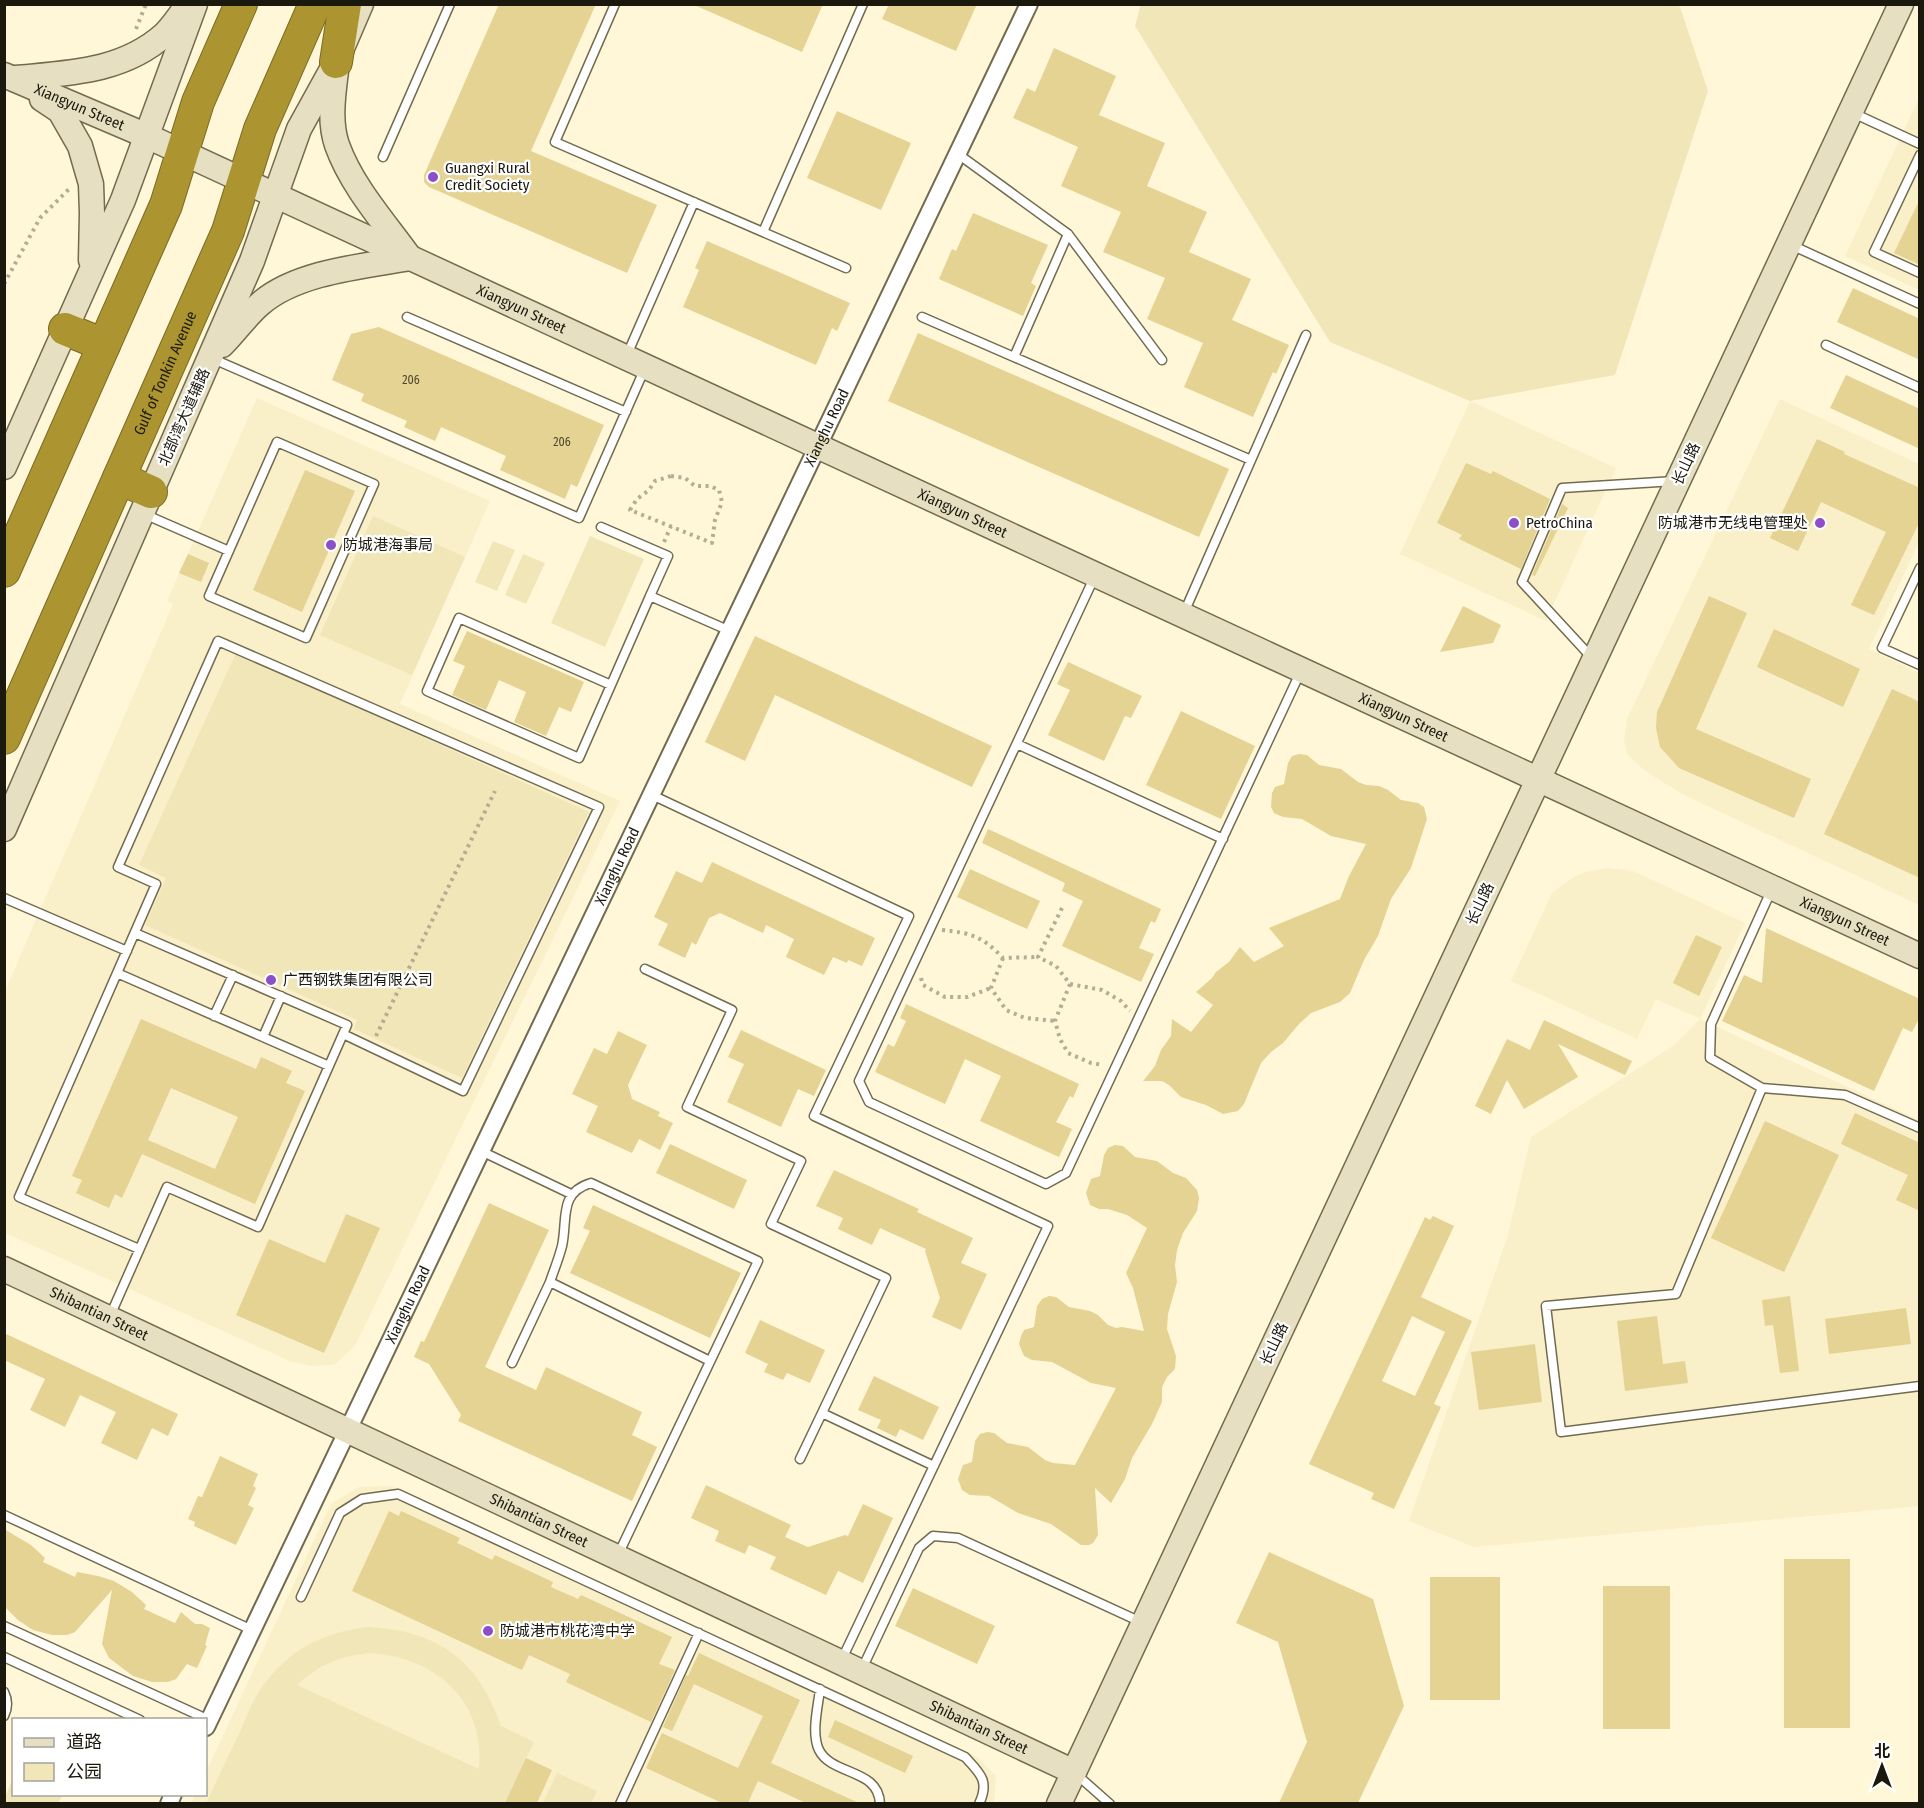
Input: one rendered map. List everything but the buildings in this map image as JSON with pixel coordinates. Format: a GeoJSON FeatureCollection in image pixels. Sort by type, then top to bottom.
{"type":"FeatureCollection","features":[{"type":"Feature","properties":{"kind":"highway"},"geometry":{"type":"LineString","coordinates":[[4,571],[166,205],[198,102],[241,4]]}},
{"type":"Feature","properties":{"kind":"highway","name":"Gulf of Tonkin Avenue"},"geometry":{"type":"LineString","coordinates":[[4,738],[228,231],[260,129],[315,4]]}},
{"type":"Feature","properties":{"kind":"highway"},"geometry":{"type":"LineString","coordinates":[[336,62],[345,4]]}},
{"type":"Feature","properties":{"kind":"highway"},"geometry":{"type":"LineString","coordinates":[[65,329],[104,345]]}},
{"type":"Feature","properties":{"kind":"highway"},"geometry":{"type":"LineString","coordinates":[[119,478],[147,503]]}},
{"type":"Feature","properties":{"kind":"street"},"geometry":{"type":"LineString","coordinates":[[9,76],[72,73],[110,66],[137,53],[165,33],[188,4]]}},
{"type":"Feature","properties":{"kind":"street"},"geometry":{"type":"LineString","coordinates":[[4,468],[123,200],[195,4]]}},
{"type":"Feature","properties":{"kind":"street","name":"北部湾大道辅路"},"geometry":{"type":"LineString","coordinates":[[4,829],[252,261],[298,129],[336,62],[361,4]]}},
{"type":"Feature","properties":{"kind":"street","name":"Xianghu Road"},"geometry":{"type":"LineString","coordinates":[[207,1724],[1029,4]]}},
{"type":"Feature","properties":{"kind":"street","name":"长山路"},"geometry":{"type":"LineString","coordinates":[[1059,1803],[1901,4]]}},
{"type":"Feature","properties":{"kind":"street"},"geometry":{"type":"LineString","coordinates":[[210,358],[261,303],[290,286],[328,273],[411,258],[357,185],[337,144],[332,106],[336,62]]}},
{"type":"Feature","properties":{"kind":"street"},"geometry":{"type":"LineString","coordinates":[[9,76],[60,111],[80,146],[91,184],[93,213],[90,272]]}},
{"type":"Feature","properties":{"kind":"street","name":"Xiangyun Street"},"geometry":{"type":"LineString","coordinates":[[9,76],[147,136],[1920,956]]}},
{"type":"Feature","properties":{"kind":"street","name":"Shibantian Street"},"geometry":{"type":"LineString","coordinates":[[4,1269],[1074,1772]]}},
{"type":"Feature","properties":{"kind":"lane"},"geometry":{"type":"LineString","coordinates":[[615,4],[555,142],[846,268]]}},
{"type":"Feature","properties":{"kind":"lane"},"geometry":{"type":"LineString","coordinates":[[763,232],[863,4]]}},
{"type":"Feature","properties":{"kind":"lane"},"geometry":{"type":"LineString","coordinates":[[383,157],[447,5]]}},
{"type":"Feature","properties":{"kind":"lane"},"geometry":{"type":"LineString","coordinates":[[1851,112],[1920,144]]}},
{"type":"Feature","properties":{"kind":"lane"},"geometry":{"type":"LineString","coordinates":[[958,154],[1068,234],[1162,360]]}},
{"type":"Feature","properties":{"kind":"lane"},"geometry":{"type":"LineString","coordinates":[[1920,155],[1874,252],[1920,273]]}},
{"type":"Feature","properties":{"kind":"lane"},"geometry":{"type":"LineString","coordinates":[[210,358],[579,518],[626,412],[635,362],[694,202]]}},
{"type":"Feature","properties":{"kind":"lane"},"geometry":{"type":"LineString","coordinates":[[1014,357],[1068,234]]}},
{"type":"Feature","properties":{"kind":"lane"},"geometry":{"type":"LineString","coordinates":[[1789,244],[1920,304]]}},
{"type":"Feature","properties":{"kind":"lane"},"geometry":{"type":"LineString","coordinates":[[407,317],[626,412]]}},
{"type":"Feature","properties":{"kind":"lane"},"geometry":{"type":"LineString","coordinates":[[922,317],[1251,460]]}},
{"type":"Feature","properties":{"kind":"lane"},"geometry":{"type":"LineString","coordinates":[[1183,615],[1306,335]]}},
{"type":"Feature","properties":{"kind":"lane"},"geometry":{"type":"LineString","coordinates":[[1826,345],[1920,388]]}},
{"type":"Feature","properties":{"kind":"lane"},"geometry":{"type":"LineString","coordinates":[[277,442],[374,484],[306,638],[209,596],[229,551],[277,442]]}},
{"type":"Feature","properties":{"kind":"lane"},"geometry":{"type":"LineString","coordinates":[[1594,660],[1522,582],[1562,488],[1678,481]]}},
{"type":"Feature","properties":{"kind":"lane"},"geometry":{"type":"LineString","coordinates":[[147,503],[229,551]]}},
{"type":"Feature","properties":{"kind":"lane"},"geometry":{"type":"LineString","coordinates":[[601,527],[668,556],[579,758],[427,691],[459,618],[611,685]]}},
{"type":"Feature","properties":{"kind":"lane"},"geometry":{"type":"LineString","coordinates":[[1920,568],[1882,648],[1920,665]]}},
{"type":"Feature","properties":{"kind":"lane"},"geometry":{"type":"LineString","coordinates":[[1096,575],[859,1081],[869,1102],[1046,1184],[1066,1173],[1302,670]]}},
{"type":"Feature","properties":{"kind":"lane"},"geometry":{"type":"LineString","coordinates":[[650,596],[730,631]]}},
{"type":"Feature","properties":{"kind":"lane"},"geometry":{"type":"LineString","coordinates":[[139,1249],[19,1197],[156,884],[118,867],[218,641],[599,807],[463,1091],[343,1034]]}},
{"type":"Feature","properties":{"kind":"lane"},"geometry":{"type":"LineString","coordinates":[[1017,744],[1223,839]]}},
{"type":"Feature","properties":{"kind":"lane"},"geometry":{"type":"LineString","coordinates":[[652,795],[909,916],[814,1116],[1048,1226],[934,1466],[851,1667]]}},
{"type":"Feature","properties":{"kind":"lane"},"geometry":{"type":"LineString","coordinates":[[1773,888],[1711,1024],[1710,1058],[1762,1088],[1845,1095],[1920,1128]]}},
{"type":"Feature","properties":{"kind":"lane"},"geometry":{"type":"LineString","coordinates":[[4,898],[127,951]]}},
{"type":"Feature","properties":{"kind":"lane"},"geometry":{"type":"LineString","coordinates":[[109,1318],[167,1187],[258,1227],[347,1025],[135,933]]}},
{"type":"Feature","properties":{"kind":"lane"},"geometry":{"type":"LineString","coordinates":[[645,969],[732,1010],[687,1107],[801,1161],[771,1224],[886,1278],[800,1459]]}},
{"type":"Feature","properties":{"kind":"lane"},"geometry":{"type":"LineString","coordinates":[[117,973],[329,1066]]}},
{"type":"Feature","properties":{"kind":"lane"},"geometry":{"type":"LineString","coordinates":[[214,1016],[233,975]]}},
{"type":"Feature","properties":{"kind":"lane"},"geometry":{"type":"LineString","coordinates":[[263,1037],[281,996]]}},
{"type":"Feature","properties":{"kind":"lane"},"geometry":{"type":"LineString","coordinates":[[1762,1088],[1676,1294],[1546,1306],[1561,1432],[1920,1386]]}},
{"type":"Feature","properties":{"kind":"lane"},"geometry":{"type":"LineString","coordinates":[[481,1151],[572,1194]]}},
{"type":"Feature","properties":{"kind":"lane"},"geometry":{"type":"LineString","coordinates":[[512,1364],[550,1282],[566,1225],[565,1208],[572,1194],[579,1187],[591,1183],[758,1261],[617,1557]]}},
{"type":"Feature","properties":{"kind":"lane"},"geometry":{"type":"LineString","coordinates":[[550,1282],[710,1361]]}},
{"type":"Feature","properties":{"kind":"lane"},"geometry":{"type":"LineString","coordinates":[[822,1413],[934,1466]]}},
{"type":"Feature","properties":{"kind":"lane"},"geometry":{"type":"LineString","coordinates":[[301,1596],[340,1513],[362,1499],[398,1494],[965,1757],[982,1775],[984,1794],[979,1803]]}},
{"type":"Feature","properties":{"kind":"lane"},"geometry":{"type":"LineString","coordinates":[[4,1515],[252,1630]]}},
{"type":"Feature","properties":{"kind":"lane"},"geometry":{"type":"LineString","coordinates":[[851,1667],[919,1548],[933,1536],[958,1538],[1143,1623]]}},
{"type":"Feature","properties":{"kind":"lane"},"geometry":{"type":"LineString","coordinates":[[4,1626],[195,1718]]}},
{"type":"Feature","properties":{"kind":"lane"},"geometry":{"type":"LineString","coordinates":[[620,1803],[699,1633]]}},
{"type":"Feature","properties":{"kind":"lane"},"geometry":{"type":"LineString","coordinates":[[4,1657],[138,1718]]}},
{"type":"Feature","properties":{"kind":"lane"},"geometry":{"type":"LineString","coordinates":[[820,1689],[816,1737],[819,1751],[827,1760],[871,1782],[877,1790],[880,1803]]}},
{"type":"Feature","properties":{"kind":"lane"},"geometry":{"type":"LineString","coordinates":[[4,1692],[7,1698],[7,1710],[4,1716]]}},
{"type":"Feature","properties":{"kind":"lane"},"geometry":{"type":"LineString","coordinates":[[1074,1772],[1110,1803]]}},
{"type":"Feature","properties":{"kind":"path"},"geometry":{"type":"LineString","coordinates":[[132,38],[146,4]]}},
{"type":"Feature","properties":{"kind":"path"},"geometry":{"type":"LineString","coordinates":[[4,284],[40,218],[69,189]]}},
{"type":"Feature","properties":{"kind":"path"},"geometry":{"type":"LineString","coordinates":[[671,476],[685,478],[695,486],[710,486],[718,490],[722,502],[715,520],[712,543],[630,510],[636,499],[655,481],[671,476]]}},
{"type":"Feature","properties":{"kind":"path"},"geometry":{"type":"LineString","coordinates":[[370,1047],[495,791]]}},
{"type":"Feature","properties":{"kind":"path"},"geometry":{"type":"LineString","coordinates":[[1038,957],[1062,908]]}},
{"type":"Feature","properties":{"kind":"path"},"geometry":{"type":"LineString","coordinates":[[930,929],[967,933],[989,944],[1003,958],[1038,957],[1056,966],[1070,984],[1102,990],[1121,1001],[1138,1021]]}},
{"type":"Feature","properties":{"kind":"path"},"geometry":{"type":"LineString","coordinates":[[992,988],[1003,958]]}},
{"type":"Feature","properties":{"kind":"path"},"geometry":{"type":"LineString","coordinates":[[915,961],[923,985],[945,997],[967,997],[992,988]]}},
{"type":"Feature","properties":{"kind":"path"},"geometry":{"type":"LineString","coordinates":[[1070,984],[1055,1021],[1060,1040],[1068,1053],[1091,1063],[1116,1068]]}},
{"type":"Feature","properties":{"kind":"path"},"geometry":{"type":"LineString","coordinates":[[992,988],[1006,1010],[1025,1018],[1055,1021]]}},
{"type":"Feature","properties":{"kind":"shaded area"},"geometry":{"type":"Polygon","coordinates":[[[1919,98],[1919,290],[1845,256],[1919,98]]]}},
{"type":"Feature","properties":{"kind":"shaded area","name":"广西钢铁集团有限公司"},"geometry":{"type":"Polygon","coordinates":[[[257,398],[490,501],[400,704],[620,801],[355,1346],[334,1365],[312,1366],[292,1362],[5,1233],[5,991],[173,604],[167,601],[257,398]]]}},
{"type":"Feature","properties":{"kind":"shaded area"},"geometry":{"type":"Polygon","coordinates":[[[1780,399],[1919,464],[1919,542],[1869,649],[1919,673],[1919,905],[1684,795],[1645,771],[1627,754],[1624,741],[1627,719],[1780,399]]]}},
{"type":"Feature","properties":{"kind":"shaded area"},"geometry":{"type":"Polygon","coordinates":[[[1470,401],[1616,468],[1546,621],[1400,554],[1470,401]]]}},
{"type":"Feature","properties":{"kind":"shaded area"},"geometry":{"type":"Polygon","coordinates":[[[1607,868],[1633,871],[1745,923],[1700,1019],[1656,999],[1637,1039],[1511,981],[1552,893],[1585,872],[1607,868]]]}},
{"type":"Feature","properties":{"kind":"shaded area"},"geometry":{"type":"Polygon","coordinates":[[[1700,1019],[1919,1120],[1919,1506],[1474,1547],[1409,1521],[1507,1238],[1531,1137],[1673,1046],[1700,1019]]]}},
{"type":"Feature","properties":{"kind":"shaded area","name":"防城港市桃花湾中学"},"geometry":{"type":"Polygon","coordinates":[[[391,1486],[977,1757],[996,1776],[994,1804],[191,1804],[195,1796],[207,1796],[207,1770],[331,1504],[359,1487],[391,1486]]]}},
{"type":"Feature","properties":{"kind":"green space"},"geometry":{"type":"Polygon","coordinates":[[[1141,4],[1676,4],[1680,7],[1708,91],[1615,375],[1470,401],[1330,342],[1135,26],[1141,4]]]}},
{"type":"Feature","properties":{"kind":"green space"},"geometry":{"type":"Polygon","coordinates":[[[373,516],[465,557],[412,675],[320,635],[373,516]]]}},
{"type":"Feature","properties":{"kind":"green space"},"geometry":{"type":"Polygon","coordinates":[[[590,536],[644,559],[605,647],[551,623],[590,536]]]}},
{"type":"Feature","properties":{"kind":"green space"},"geometry":{"type":"Polygon","coordinates":[[[493,541],[515,550],[497,591],[475,582],[493,541]]]}},
{"type":"Feature","properties":{"kind":"green space"},"geometry":{"type":"Polygon","coordinates":[[[523,554],[545,563],[526,604],[505,595],[523,554]]]}},
{"type":"Feature","properties":{"kind":"green space"},"geometry":{"type":"Polygon","coordinates":[[[236,653],[589,812],[462,1078],[354,1029],[357,1020],[145,925],[166,878],[139,865],[236,653]]]}},
{"type":"Feature","properties":{"kind":"green space"},"geometry":{"type":"Polygon","coordinates":[[[368,1627],[416,1635],[452,1653],[468,1667],[481,1683],[501,1726],[534,1742],[505,1803],[206,1804],[254,1700],[271,1676],[294,1654],[307,1646],[351,1630],[368,1627]],[[369,1653],[348,1656],[321,1667],[297,1685],[479,1769],[479,1749],[475,1725],[467,1707],[456,1692],[442,1678],[426,1668],[389,1655],[369,1653]]]}},
{"type":"Feature","properties":{"kind":"green space"},"geometry":{"type":"Polygon","coordinates":[[[557,1773],[597,1791],[591,1803],[543,1803],[557,1773]]]}},
{"type":"Feature","properties":{"kind":"green space"},"geometry":{"type":"Polygon","coordinates":[[[12,1780],[12,1796],[62,1796],[58,1803],[5,1803],[12,1780]]]}},
{"type":"Feature","properties":{"kind":"place","name":"Guangxi Rural Credit Society"},"geometry":{"type":"Point","coordinates":[433,177]}},
{"type":"Feature","properties":{"kind":"place","name":"PetroChina"},"geometry":{"type":"Point","coordinates":[1514,523]}},
{"type":"Feature","properties":{"kind":"place","name":"防城港市无线电管理处"},"geometry":{"type":"Point","coordinates":[1820,523]}},
{"type":"Feature","properties":{"kind":"place","name":"防城港海事局"},"geometry":{"type":"Point","coordinates":[331,545]}},
{"type":"Feature","properties":{"kind":"place","name":"广西钢铁集团有限公司"},"geometry":{"type":"Point","coordinates":[271,980]}},
{"type":"Feature","properties":{"kind":"place","name":"防城港市桃花湾中学"},"geometry":{"type":"Point","coordinates":[488,1631]}}]}
